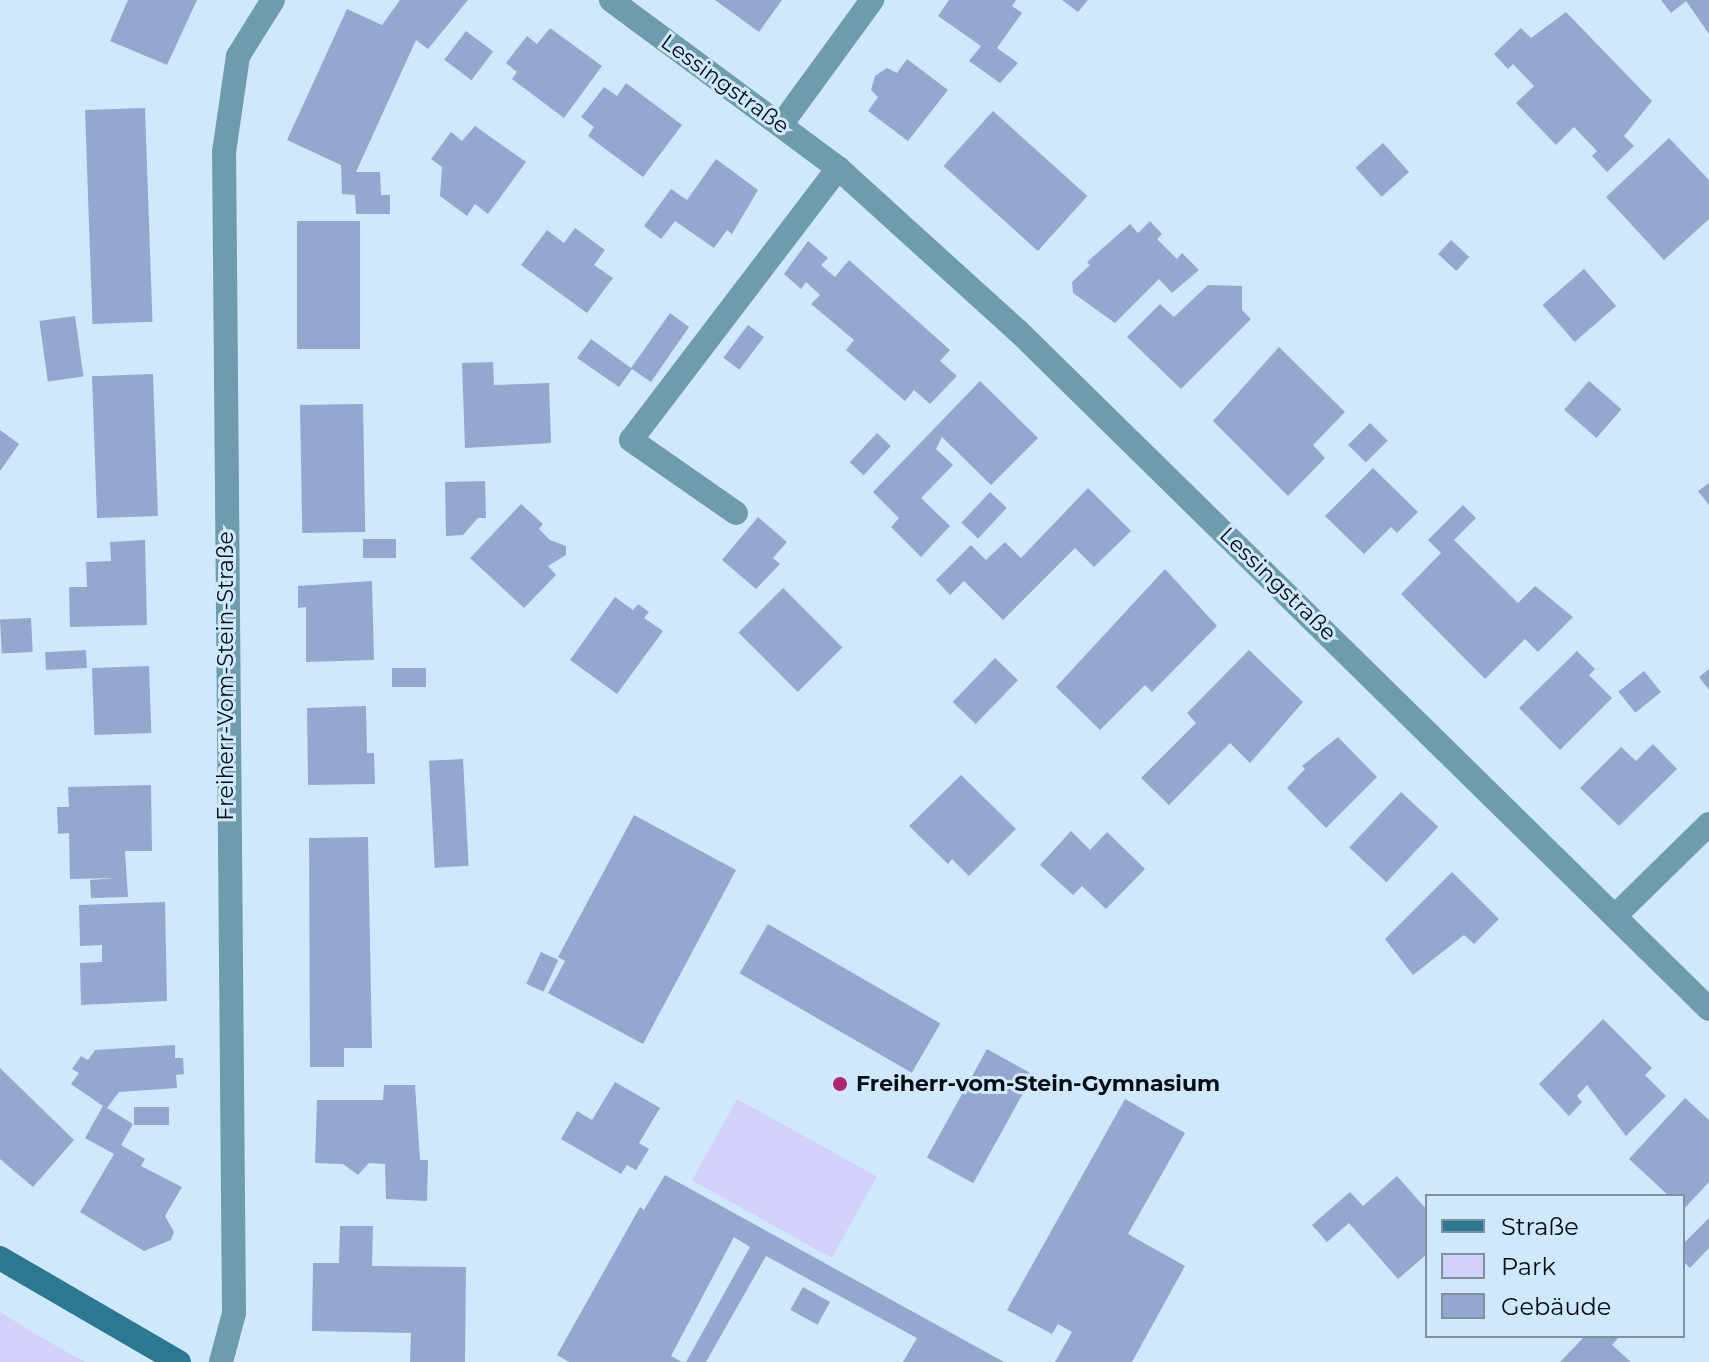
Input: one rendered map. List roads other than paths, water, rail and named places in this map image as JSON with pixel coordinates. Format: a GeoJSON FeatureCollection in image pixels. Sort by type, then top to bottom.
{"type":"FeatureCollection","features":[{"type":"Feature","properties":{"kind":"street","name":"Freiherr-Vom-Stein-Straße"},"geometry":{"type":"LineString","coordinates":[[221,1362],[234,1313],[224,152],[238,56],[273,0]]}},
{"type":"Feature","properties":{"kind":"street","name":"Lessingstraße"},"geometry":{"type":"LineString","coordinates":[[611,0],[838,168],[1018,331],[1709,1009]]}},
{"type":"Feature","properties":{"kind":"street"},"geometry":{"type":"LineString","coordinates":[[781,125],[872,0]]}},
{"type":"Feature","properties":{"kind":"street"},"geometry":{"type":"LineString","coordinates":[[736,513],[631,440],[838,168]]}},
{"type":"Feature","properties":{"kind":"street"},"geometry":{"type":"LineString","coordinates":[[1616,915],[1709,824]]}},
{"type":"Feature","properties":{"kind":"street"},"geometry":{"type":"LineString","coordinates":[[0,1258],[179,1362]]}},
{"type":"Feature","properties":{"kind":"place","name":"Freiherr-vom-Stein-Gymnasium"},"geometry":{"type":"Point","coordinates":[840,1084]}}]}
